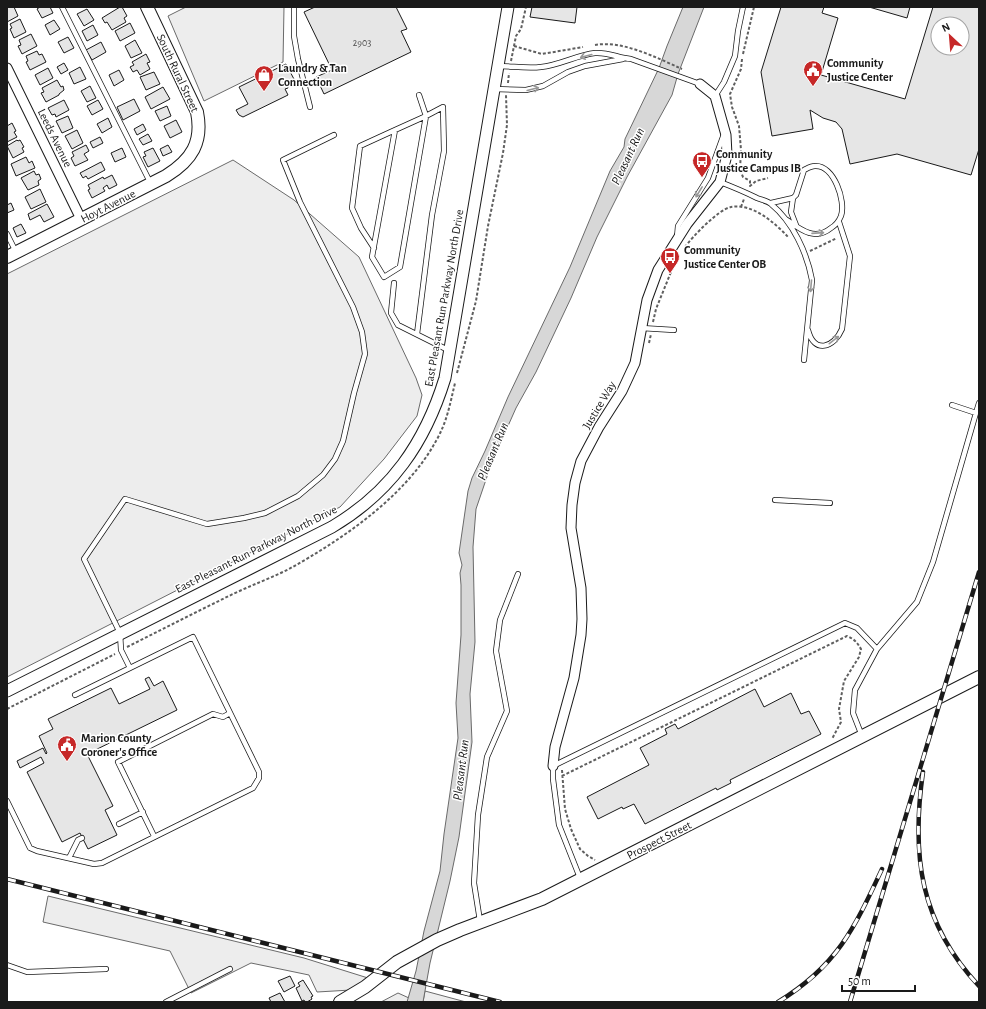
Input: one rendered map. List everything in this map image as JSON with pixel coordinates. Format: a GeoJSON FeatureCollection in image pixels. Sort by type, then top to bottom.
{"type":"FeatureCollection","features":[{"type":"Feature","properties":{"kind":"main road","name":"South Rural Street"},"geometry":{"type":"LineString","coordinates":[[147,7],[197,112],[199,126],[196,142]]}},
{"type":"Feature","properties":{"kind":"main road","name":"Hoyt Avenue"},"geometry":{"type":"LineString","coordinates":[[12,254],[172,172],[185,162],[193,152],[196,142]]}},
{"type":"Feature","properties":{"kind":"main road","name":"Prospect Street"},"geometry":{"type":"LineString","coordinates":[[340,1002],[365,987],[397,962],[437,940],[542,899],[979,677]]}},
{"type":"Feature","properties":{"kind":"street","name":"East Pleasant Run Parkway North Drive"},"geometry":{"type":"LineString","coordinates":[[7,691],[332,527],[368,501],[402,466],[422,436],[437,404],[445,378],[508,7]]}},
{"type":"Feature","properties":{"kind":"street","name":"Leeds Avenue"},"geometry":{"type":"LineString","coordinates":[[7,68],[81,219]]}},
{"type":"Feature","properties":{"kind":"street"},"geometry":{"type":"LineString","coordinates":[[700,84],[715,96]]}},
{"type":"Feature","properties":{"kind":"street","name":"Justice Way"},"geometry":{"type":"LineString","coordinates":[[553,766],[555,747],[574,678],[581,640],[581,588],[571,528],[575,483],[581,461],[599,427],[622,391],[635,363],[647,300],[658,270],[687,224],[720,182],[727,155],[725,130],[715,96]]}},
{"type":"Feature","properties":{"kind":"lane"},"geometry":{"type":"LineString","coordinates":[[62,7],[151,184]]}},
{"type":"Feature","properties":{"kind":"lane"},"geometry":{"type":"LineString","coordinates":[[294,7],[294,36],[310,108]]}},
{"type":"Feature","properties":{"kind":"lane"},"geometry":{"type":"LineString","coordinates":[[715,96],[724,82],[735,56],[738,31],[744,7]]}},
{"type":"Feature","properties":{"kind":"lane"},"geometry":{"type":"LineString","coordinates":[[498,66],[541,67],[594,53],[610,53],[624,59]]}},
{"type":"Feature","properties":{"kind":"lane"},"geometry":{"type":"LineString","coordinates":[[494,89],[526,90],[543,86],[568,72],[585,66],[624,59],[631,59],[700,84]]}},
{"type":"Feature","properties":{"kind":"lane"},"geometry":{"type":"LineString","coordinates":[[395,130],[372,257],[384,277],[400,267],[426,116],[419,95]]}},
{"type":"Feature","properties":{"kind":"lane"},"geometry":{"type":"LineString","coordinates":[[374,248],[361,228],[352,208],[360,146],[443,107],[444,151],[432,215],[417,334]]}},
{"type":"Feature","properties":{"kind":"lane"},"geometry":{"type":"LineString","coordinates":[[676,241],[678,226],[708,178],[725,130]]}},
{"type":"Feature","properties":{"kind":"lane"},"geometry":{"type":"LineString","coordinates":[[130,668],[121,650],[120,633],[84,559],[125,499],[207,524],[264,513],[298,496],[323,475],[335,458],[343,441],[365,354],[362,332],[353,307],[300,202],[283,160],[334,135]]}},
{"type":"Feature","properties":{"kind":"lane"},"geometry":{"type":"LineString","coordinates":[[796,226],[792,212],[793,198],[796,195],[804,170],[814,165],[825,168],[834,180],[840,196],[842,209],[839,222],[850,256],[842,330],[837,339],[832,343],[816,345],[810,339],[807,325]]}},
{"type":"Feature","properties":{"kind":"lane"},"geometry":{"type":"LineString","coordinates":[[720,182],[771,203],[784,217],[800,230],[809,233],[821,234],[839,222]]}},
{"type":"Feature","properties":{"kind":"lane"},"geometry":{"type":"LineString","coordinates":[[771,203],[793,198]]}},
{"type":"Feature","properties":{"kind":"lane"},"geometry":{"type":"LineString","coordinates":[[784,217],[799,242],[810,267],[812,280],[804,360]]}},
{"type":"Feature","properties":{"kind":"lane"},"geometry":{"type":"LineString","coordinates":[[7,234],[12,254]]}},
{"type":"Feature","properties":{"kind":"lane"},"geometry":{"type":"LineString","coordinates":[[394,282],[391,313],[398,325],[450,351]]}},
{"type":"Feature","properties":{"kind":"lane"},"geometry":{"type":"LineString","coordinates":[[641,328],[674,330]]}},
{"type":"Feature","properties":{"kind":"lane"},"geometry":{"type":"LineString","coordinates":[[862,737],[853,712],[855,690],[877,649],[917,602],[933,562],[979,403]]}},
{"type":"Feature","properties":{"kind":"lane"},"geometry":{"type":"LineString","coordinates":[[952,405],[976,413]]}},
{"type":"Feature","properties":{"kind":"lane"},"geometry":{"type":"LineString","coordinates":[[775,500],[830,503]]}},
{"type":"Feature","properties":{"kind":"lane"},"geometry":{"type":"LineString","coordinates":[[481,923],[474,884],[478,816],[487,758],[507,711],[496,651],[500,620],[518,574]]}},
{"type":"Feature","properties":{"kind":"lane"},"geometry":{"type":"LineString","coordinates":[[581,880],[559,825],[553,779],[553,766],[846,623],[857,628],[877,649]]}},
{"type":"Feature","properties":{"kind":"lane"},"geometry":{"type":"LineString","coordinates":[[7,801],[30,848],[37,851],[94,864],[102,862],[252,788],[259,778],[259,772],[193,637],[75,695]]}},
{"type":"Feature","properties":{"kind":"lane"},"geometry":{"type":"LineString","coordinates":[[154,836],[118,762],[213,714],[223,717],[230,713]]}},
{"type":"Feature","properties":{"kind":"lane"},"geometry":{"type":"LineString","coordinates":[[119,824],[143,812]]}},
{"type":"Feature","properties":{"kind":"lane"},"geometry":{"type":"LineString","coordinates":[[69,858],[78,840],[82,838]]}},
{"type":"Feature","properties":{"kind":"lane"},"geometry":{"type":"LineString","coordinates":[[7,965],[27,972],[106,969]]}},
{"type":"Feature","properties":{"kind":"lane"},"geometry":{"type":"LineString","coordinates":[[166,1002],[230,970]]}},
{"type":"Feature","properties":{"kind":"path"},"geometry":{"type":"LineString","coordinates":[[754,7],[741,69],[730,94],[732,107],[739,126],[741,150],[740,170],[743,177],[750,182],[750,186],[756,181],[768,178]]}},
{"type":"Feature","properties":{"kind":"path"},"geometry":{"type":"LineString","coordinates":[[591,46],[604,44],[637,50],[688,72]]}},
{"type":"Feature","properties":{"kind":"path"},"geometry":{"type":"LineString","coordinates":[[514,46],[542,54],[584,47]]}},
{"type":"Feature","properties":{"kind":"path"},"geometry":{"type":"LineString","coordinates":[[741,207],[743,200]]}},
{"type":"Feature","properties":{"kind":"path"},"geometry":{"type":"LineString","coordinates":[[681,252],[715,216],[730,207],[741,207],[756,211],[782,230],[792,242]]}},
{"type":"Feature","properties":{"kind":"path"},"geometry":{"type":"LineString","coordinates":[[808,252],[839,238]]}},
{"type":"Feature","properties":{"kind":"path"},"geometry":{"type":"LineString","coordinates":[[653,322],[656,309],[677,256]]}},
{"type":"Feature","properties":{"kind":"path"},"geometry":{"type":"LineString","coordinates":[[649,344],[651,339]]}},
{"type":"Feature","properties":{"kind":"path"},"geometry":{"type":"LineString","coordinates":[[562,776],[846,636],[853,639],[861,649],[859,657],[844,681],[839,709],[841,722],[832,740]]}},
{"type":"Feature","properties":{"kind":"path"},"geometry":{"type":"LineString","coordinates":[[562,771],[565,809],[571,829],[580,848],[588,856],[595,860]]}},
{"type":"Feature","properties":{"kind":"shaded area"},"geometry":{"type":"Polygon","coordinates":[[[186,7],[284,7],[283,62],[204,101],[168,16],[186,7]]]}},
{"type":"Feature","properties":{"kind":"shaded area"},"geometry":{"type":"Polygon","coordinates":[[[233,160],[294,200],[359,257],[416,378],[422,395],[417,416],[384,459],[340,507],[7,677],[7,274],[233,160]]]}},
{"type":"Feature","properties":{"kind":"shaded area"},"geometry":{"type":"Polygon","coordinates":[[[48,896],[304,958],[368,978],[351,990],[317,992],[309,975],[251,963],[191,993],[170,951],[43,922],[48,896]]]}},
{"type":"Feature","properties":{"kind":"shaded area"},"geometry":{"type":"Polygon","coordinates":[[[425,991],[466,1002],[423,1002],[425,991]]]}},
{"type":"Feature","properties":{"kind":"shaded area"},"geometry":{"type":"Polygon","coordinates":[[[398,993],[409,998],[407,1002],[381,1002],[398,993]]]}},
{"type":"Feature","properties":{"kind":"water","name":"Pleasant Run"},"geometry":{"type":"Polygon","coordinates":[[[683,7],[704,7],[678,74],[672,95],[627,177],[597,237],[571,298],[536,372],[516,408],[492,462],[476,509],[473,547],[475,642],[470,694],[472,742],[459,837],[430,963],[423,1002],[407,1002],[440,871],[458,738],[456,703],[461,635],[460,573],[462,565],[459,553],[468,491],[472,478],[508,397],[570,267],[610,171],[624,147],[625,139],[659,68],[683,7]]]}},
{"type":"Feature","properties":{"kind":"building"},"geometry":{"type":"Polygon","coordinates":[[[7,7],[14,7],[18,16],[7,22],[7,7]]]}},
{"type":"Feature","properties":{"kind":"building"},"geometry":{"type":"Polygon","coordinates":[[[40,7],[50,7],[53,13],[42,18],[37,9],[40,7]]]}},
{"type":"Feature","properties":{"kind":"building"},"geometry":{"type":"Polygon","coordinates":[[[122,7],[127,16],[124,18],[126,22],[112,30],[107,22],[105,23],[102,18],[122,7]]]}},
{"type":"Feature","properties":{"kind":"building"},"geometry":{"type":"Polygon","coordinates":[[[315,7],[396,7],[407,29],[401,31],[411,52],[324,94],[316,77],[332,70],[304,12],[315,7]]]}},
{"type":"Feature","properties":{"kind":"building"},"geometry":{"type":"Polygon","coordinates":[[[532,7],[577,7],[575,23],[530,17],[532,7]]]}},
{"type":"Feature","properties":{"kind":"building","name":"Community Justice Center"},"geometry":{"type":"Polygon","coordinates":[[[781,7],[824,7],[822,13],[838,18],[821,75],[905,99],[930,17],[930,56],[970,56],[970,16],[930,16],[933,7],[979,7],[979,149],[971,175],[897,154],[850,164],[842,129],[836,122],[823,118],[810,110],[813,129],[772,136],[761,72],[781,7]]]}},
{"type":"Feature","properties":{"kind":"building"},"geometry":{"type":"Polygon","coordinates":[[[869,7],[910,7],[907,18],[869,7]]]}},
{"type":"Feature","properties":{"kind":"building"},"geometry":{"type":"Polygon","coordinates":[[[87,9],[94,20],[84,26],[77,14],[87,9]]]}},
{"type":"Feature","properties":{"kind":"building"},"geometry":{"type":"Polygon","coordinates":[[[20,19],[26,32],[14,38],[10,29],[12,28],[10,24],[20,19]]]}},
{"type":"Feature","properties":{"kind":"building"},"geometry":{"type":"Polygon","coordinates":[[[54,20],[60,29],[50,35],[45,25],[54,20]]]}},
{"type":"Feature","properties":{"kind":"building"},"geometry":{"type":"Polygon","coordinates":[[[130,23],[135,33],[120,41],[115,31],[130,23]]]}},
{"type":"Feature","properties":{"kind":"building"},"geometry":{"type":"Polygon","coordinates":[[[93,25],[98,35],[87,41],[82,31],[93,25]]]}},
{"type":"Feature","properties":{"kind":"building"},"geometry":{"type":"Polygon","coordinates":[[[31,34],[37,46],[22,54],[18,46],[21,45],[19,40],[31,34]]]}},
{"type":"Feature","properties":{"kind":"building"},"geometry":{"type":"Polygon","coordinates":[[[68,37],[74,48],[64,53],[58,42],[68,37]]]}},
{"type":"Feature","properties":{"kind":"building"},"geometry":{"type":"Polygon","coordinates":[[[135,40],[142,53],[131,58],[125,46],[135,40]]]}},
{"type":"Feature","properties":{"kind":"building"},"geometry":{"type":"Polygon","coordinates":[[[101,42],[106,52],[92,60],[86,50],[101,42]]]}},
{"type":"Feature","properties":{"kind":"building"},"geometry":{"type":"Polygon","coordinates":[[[37,51],[39,55],[42,54],[46,62],[30,70],[26,62],[28,61],[26,56],[37,51]]]}},
{"type":"Feature","properties":{"kind":"building"},"geometry":{"type":"Polygon","coordinates":[[[146,54],[150,62],[147,63],[150,69],[140,75],[137,70],[133,72],[130,67],[134,65],[132,62],[146,54]]]}},
{"type":"Feature","properties":{"kind":"building"},"geometry":{"type":"Polygon","coordinates":[[[64,63],[68,70],[61,74],[57,67],[64,63]]]}},
{"type":"Feature","properties":{"kind":"building","name":"Laundry & Tan Connection"},"geometry":{"type":"Polygon","coordinates":[[[286,64],[295,81],[287,85],[288,88],[285,89],[288,95],[243,117],[239,115],[236,110],[248,104],[239,87],[286,64]]]}},
{"type":"Feature","properties":{"kind":"building"},"geometry":{"type":"Polygon","coordinates":[[[80,67],[86,79],[74,84],[69,73],[80,67]]]}},
{"type":"Feature","properties":{"kind":"building"},"geometry":{"type":"Polygon","coordinates":[[[48,68],[53,78],[40,85],[35,75],[48,68]]]}},
{"type":"Feature","properties":{"kind":"building"},"geometry":{"type":"Polygon","coordinates":[[[119,70],[124,80],[114,86],[109,75],[119,70]]]}},
{"type":"Feature","properties":{"kind":"building"},"geometry":{"type":"Polygon","coordinates":[[[154,72],[160,84],[146,90],[140,77],[154,72]]]}},
{"type":"Feature","properties":{"kind":"building"},"geometry":{"type":"Polygon","coordinates":[[[57,80],[61,87],[63,86],[64,90],[59,95],[46,102],[41,93],[44,92],[42,88],[57,80]]]}},
{"type":"Feature","properties":{"kind":"building"},"geometry":{"type":"Polygon","coordinates":[[[90,86],[96,98],[87,102],[81,91],[90,86]]]}},
{"type":"Feature","properties":{"kind":"building"},"geometry":{"type":"Polygon","coordinates":[[[163,87],[170,99],[151,109],[145,97],[163,87]]]}},
{"type":"Feature","properties":{"kind":"building"},"geometry":{"type":"Polygon","coordinates":[[[134,99],[140,111],[123,120],[117,107],[134,99]]]}},
{"type":"Feature","properties":{"kind":"building"},"geometry":{"type":"Polygon","coordinates":[[[64,100],[69,110],[56,117],[55,114],[52,115],[48,108],[64,100]]]}},
{"type":"Feature","properties":{"kind":"building"},"geometry":{"type":"Polygon","coordinates":[[[98,100],[103,109],[92,115],[87,106],[98,100]]]}},
{"type":"Feature","properties":{"kind":"building"},"geometry":{"type":"Polygon","coordinates":[[[167,106],[171,116],[160,121],[155,111],[167,106]]]}},
{"type":"Feature","properties":{"kind":"building"},"geometry":{"type":"Polygon","coordinates":[[[68,116],[73,128],[62,133],[56,121],[68,116]]]}},
{"type":"Feature","properties":{"kind":"building"},"geometry":{"type":"Polygon","coordinates":[[[108,118],[112,127],[102,133],[97,124],[108,118]]]}},
{"type":"Feature","properties":{"kind":"building"},"geometry":{"type":"Polygon","coordinates":[[[176,120],[182,132],[170,138],[164,126],[176,120]]]}},
{"type":"Feature","properties":{"kind":"building"},"geometry":{"type":"Polygon","coordinates":[[[12,123],[17,137],[7,142],[7,126],[12,123]]]}},
{"type":"Feature","properties":{"kind":"building"},"geometry":{"type":"Polygon","coordinates":[[[143,124],[146,130],[137,135],[134,129],[143,124]]]}},
{"type":"Feature","properties":{"kind":"building"},"geometry":{"type":"Polygon","coordinates":[[[77,130],[83,143],[72,149],[65,136],[77,130]]]}},
{"type":"Feature","properties":{"kind":"building"},"geometry":{"type":"Polygon","coordinates":[[[148,134],[152,141],[143,145],[139,139],[148,134]]]}},
{"type":"Feature","properties":{"kind":"building"},"geometry":{"type":"Polygon","coordinates":[[[100,137],[103,143],[93,148],[90,142],[100,137]]]}},
{"type":"Feature","properties":{"kind":"building"},"geometry":{"type":"Polygon","coordinates":[[[17,140],[20,140],[24,147],[22,148],[24,152],[13,158],[7,146],[17,140]]]}},
{"type":"Feature","properties":{"kind":"building"},"geometry":{"type":"Polygon","coordinates":[[[86,145],[89,151],[84,154],[88,160],[75,166],[71,158],[74,156],[72,152],[86,145]]]}},
{"type":"Feature","properties":{"kind":"building"},"geometry":{"type":"Polygon","coordinates":[[[168,145],[172,152],[163,156],[160,149],[168,145]]]}},
{"type":"Feature","properties":{"kind":"building"},"geometry":{"type":"Polygon","coordinates":[[[122,148],[126,157],[115,162],[111,153],[122,148]]]}},
{"type":"Feature","properties":{"kind":"building"},"geometry":{"type":"Polygon","coordinates":[[[153,148],[160,161],[148,167],[143,157],[146,156],[144,152],[153,148]]]}},
{"type":"Feature","properties":{"kind":"building"},"geometry":{"type":"Polygon","coordinates":[[[26,157],[29,163],[32,161],[35,168],[16,176],[11,164],[26,157]]]}},
{"type":"Feature","properties":{"kind":"building"},"geometry":{"type":"Polygon","coordinates":[[[101,162],[105,170],[88,179],[86,176],[83,178],[80,173],[101,162]]]}},
{"type":"Feature","properties":{"kind":"building"},"geometry":{"type":"Polygon","coordinates":[[[34,171],[36,175],[39,174],[41,179],[38,181],[39,185],[28,190],[21,178],[34,171]]]}},
{"type":"Feature","properties":{"kind":"building"},"geometry":{"type":"Polygon","coordinates":[[[112,175],[117,185],[109,189],[107,185],[103,188],[105,191],[92,198],[88,190],[90,189],[88,185],[103,177],[104,179],[112,175]]]}},
{"type":"Feature","properties":{"kind":"building"},"geometry":{"type":"Polygon","coordinates":[[[40,189],[46,202],[31,209],[25,197],[40,189]]]}},
{"type":"Feature","properties":{"kind":"building"},"geometry":{"type":"Polygon","coordinates":[[[11,203],[14,210],[7,213],[7,205],[11,203]]]}},
{"type":"Feature","properties":{"kind":"building"},"geometry":{"type":"Polygon","coordinates":[[[47,204],[54,217],[44,222],[40,215],[30,220],[28,214],[47,204]]]}},
{"type":"Feature","properties":{"kind":"building"},"geometry":{"type":"Polygon","coordinates":[[[21,224],[26,233],[17,237],[13,228],[21,224]]]}},
{"type":"Feature","properties":{"kind":"building","name":"Marion County Coroner's Office"},"geometry":{"type":"Polygon","coordinates":[[[149,677],[154,686],[163,681],[177,710],[87,754],[113,806],[105,810],[117,835],[88,849],[80,833],[62,842],[27,772],[44,763],[41,757],[20,768],[17,761],[43,748],[46,754],[47,753],[39,736],[53,729],[48,719],[111,688],[119,704],[150,689],[145,679],[149,677]]]}},
{"type":"Feature","properties":{"kind":"building"},"geometry":{"type":"Polygon","coordinates":[[[755,689],[764,707],[791,693],[801,714],[809,711],[821,734],[730,780],[731,783],[717,790],[716,788],[645,824],[634,804],[623,809],[622,807],[598,819],[587,797],[649,765],[640,748],[667,734],[665,729],[675,724],[678,729],[755,689]]]}},
{"type":"Feature","properties":{"kind":"building"},"geometry":{"type":"Polygon","coordinates":[[[290,976],[295,986],[284,992],[278,981],[290,976]]]}},
{"type":"Feature","properties":{"kind":"building"},"geometry":{"type":"Polygon","coordinates":[[[303,980],[313,996],[311,997],[312,999],[307,1002],[304,1000],[302,1001],[296,988],[300,986],[298,983],[303,980]]]}},
{"type":"Feature","properties":{"kind":"building"},"geometry":{"type":"Polygon","coordinates":[[[280,993],[285,1002],[271,1002],[269,998],[280,993]]]}},
{"type":"Feature","properties":{"kind":"railway"},"geometry":{"type":"LineString","coordinates":[[850,1002],[979,572]]}},
{"type":"Feature","properties":{"kind":"railway"},"geometry":{"type":"LineString","coordinates":[[923,772],[918,832],[924,886],[932,912],[944,938],[959,962],[979,986]]}},
{"type":"Feature","properties":{"kind":"railway"},"geometry":{"type":"LineString","coordinates":[[778,1002],[815,974],[842,944],[862,910],[882,869]]}},
{"type":"Feature","properties":{"kind":"railway"},"geometry":{"type":"LineString","coordinates":[[7,879],[500,1002]]}},
{"type":"Feature","properties":{"kind":"place","name":"Community Justice Center"},"geometry":{"type":"Point","coordinates":[813,87]}},
{"type":"Feature","properties":{"kind":"place","name":"Laundry & Tan Connection"},"geometry":{"type":"Point","coordinates":[264,92]}},
{"type":"Feature","properties":{"kind":"place","name":"Community Justice Campus IB"},"geometry":{"type":"Point","coordinates":[702,178]}},
{"type":"Feature","properties":{"kind":"place","name":"Community Justice Center OB"},"geometry":{"type":"Point","coordinates":[670,274]}},
{"type":"Feature","properties":{"kind":"place","name":"Marion County Coroner's Office"},"geometry":{"type":"Point","coordinates":[67,762]}}]}
